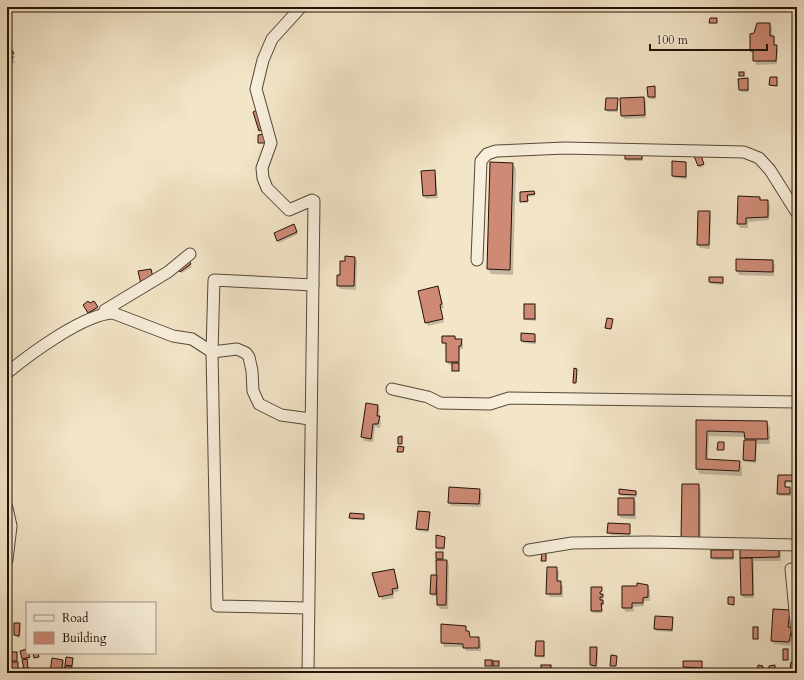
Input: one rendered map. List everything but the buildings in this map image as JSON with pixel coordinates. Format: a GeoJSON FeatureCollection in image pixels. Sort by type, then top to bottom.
{"type":"FeatureCollection","features":[{"type":"Feature","properties":{"kind":"street"},"geometry":{"type":"LineString","coordinates":[[301,7],[272,39],[263,60],[256,89],[271,143],[262,168],[267,188],[289,210],[312,200],[314,201],[310,419],[312,457],[308,608],[308,673]]}},
{"type":"Feature","properties":{"kind":"street"},"geometry":{"type":"LineString","coordinates":[[477,260],[482,161],[487,154],[496,151],[565,148],[744,152],[759,158],[770,170],[797,213]]}},
{"type":"Feature","properties":{"kind":"street"},"geometry":{"type":"LineString","coordinates":[[7,372],[24,359],[68,331],[104,313],[105,310],[168,272],[190,254]]}},
{"type":"Feature","properties":{"kind":"street"},"geometry":{"type":"LineString","coordinates":[[308,608],[217,606],[212,352],[214,280],[313,285]]}},
{"type":"Feature","properties":{"kind":"street"},"geometry":{"type":"LineString","coordinates":[[104,313],[113,313],[173,336],[192,339],[212,352],[237,349],[246,353],[249,357],[252,371],[253,391],[259,404],[281,415],[310,419]]}},
{"type":"Feature","properties":{"kind":"street"},"geometry":{"type":"LineString","coordinates":[[392,389],[428,397],[440,403],[490,404],[509,398],[797,402]]}},
{"type":"Feature","properties":{"kind":"street"},"geometry":{"type":"LineString","coordinates":[[7,508],[11,526],[7,560]]}},
{"type":"Feature","properties":{"kind":"street"},"geometry":{"type":"LineString","coordinates":[[529,550],[572,543],[648,542],[797,545]]}},
{"type":"Feature","properties":{"kind":"street"},"geometry":{"type":"LineString","coordinates":[[797,569],[791,570],[797,632]]}}]}
